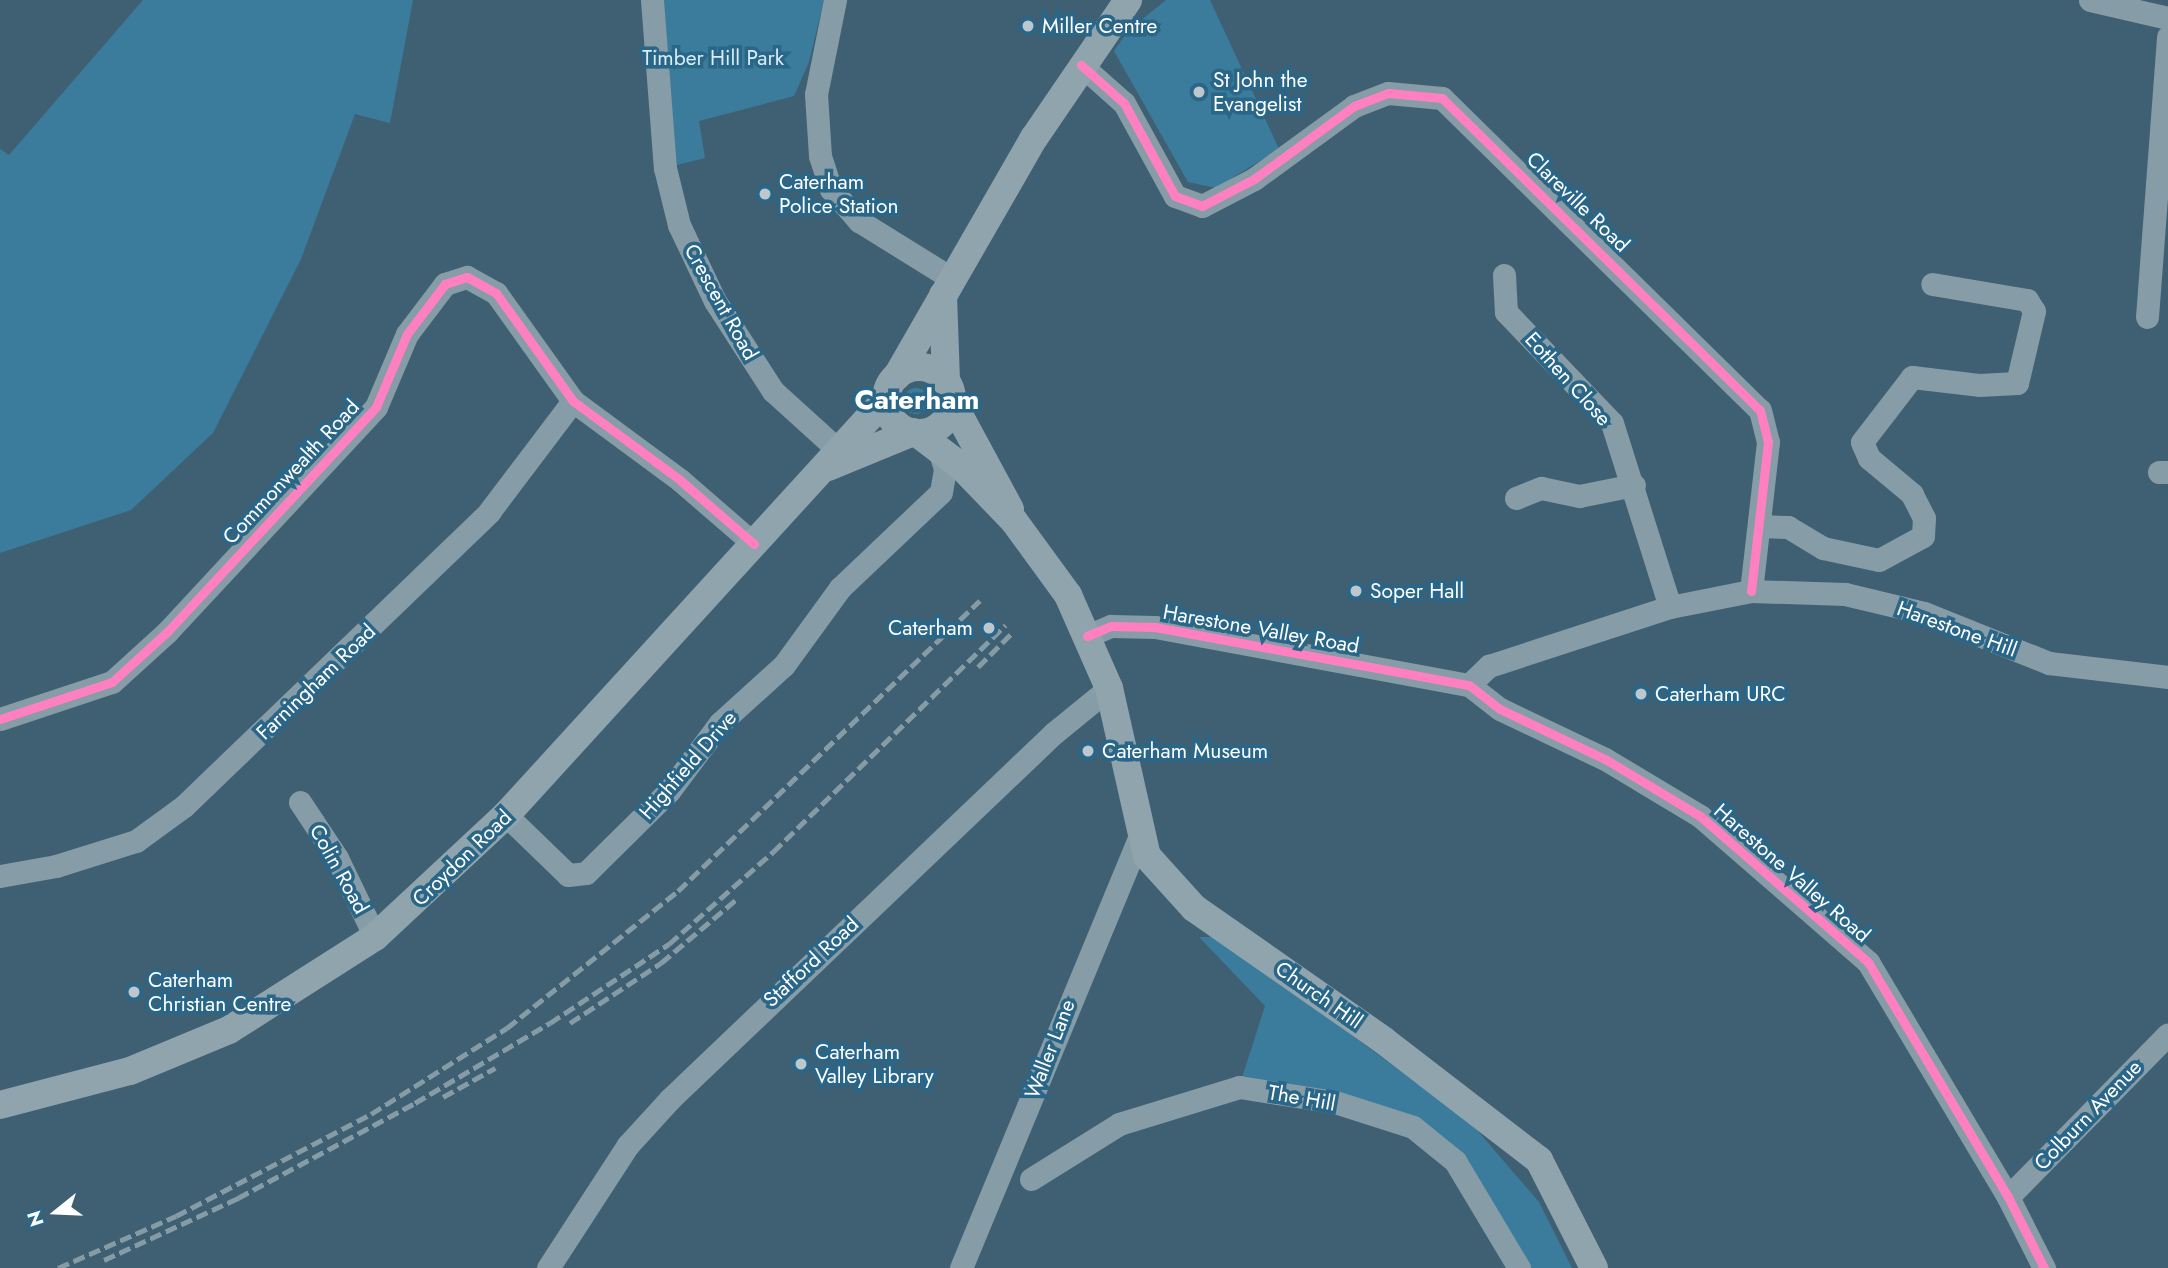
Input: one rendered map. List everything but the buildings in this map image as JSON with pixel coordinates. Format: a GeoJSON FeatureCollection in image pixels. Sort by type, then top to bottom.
{"type":"FeatureCollection","features":[{"type":"Feature","properties":{"kind":"main road","name":"Croydon Road"},"geometry":{"type":"LineString","coordinates":[[0,1105],[130,1071],[229,1030],[375,937],[506,815],[831,459],[891,387],[947,287],[1080,65],[1128,0]]}},
{"type":"Feature","properties":{"kind":"main road"},"geometry":{"type":"LineString","coordinates":[[923,437],[940,425],[949,391],[947,287]]}},
{"type":"Feature","properties":{"kind":"main road"},"geometry":{"type":"LineString","coordinates":[[919,367],[949,391],[1014,521],[923,437],[897,425],[891,387],[919,367]]}},
{"type":"Feature","properties":{"kind":"main road","name":"Croydon Road"},"geometry":{"type":"LineString","coordinates":[[831,459],[923,437]]}},
{"type":"Feature","properties":{"kind":"main road","name":"Church Hill"},"geometry":{"type":"LineString","coordinates":[[1014,521],[1068,595],[1110,688],[1147,856],[1194,908],[1383,1040],[1539,1160],[1594,1268]]}},
{"type":"Feature","properties":{"kind":"street","name":"Crescent Road"},"geometry":{"type":"LineString","coordinates":[[652,0],[665,168],[679,225],[715,301],[773,391],[831,459]]}},
{"type":"Feature","properties":{"kind":"street"},"geometry":{"type":"LineString","coordinates":[[835,0],[816,94],[820,156],[831,189],[859,221],[947,287]]}},
{"type":"Feature","properties":{"kind":"street"},"geometry":{"type":"LineString","coordinates":[[2089,1],[2168,18]]}},
{"type":"Feature","properties":{"kind":"street"},"geometry":{"type":"LineString","coordinates":[[2147,317],[2168,37]]}},
{"type":"Feature","properties":{"kind":"street","name":"Clareville Road"},"geometry":{"type":"LineString","coordinates":[[1080,65],[1124,103],[1175,196],[1202,206],[1254,179],[1354,106],[1388,93],[1442,98],[1754,402],[1768,442],[1751,591]]}},
{"type":"Feature","properties":{"kind":"street","name":"Eothen Close"},"geometry":{"type":"LineString","coordinates":[[1504,275],[1506,312],[1612,423],[1634,485],[1670,607]]}},
{"type":"Feature","properties":{"kind":"street","name":"Commonwealth Road"},"geometry":{"type":"LineString","coordinates":[[0,719],[112,682],[167,632],[376,407],[407,334],[445,284],[467,277],[496,293],[573,401],[680,480],[754,544]]}},
{"type":"Feature","properties":{"kind":"street"},"geometry":{"type":"LineString","coordinates":[[1759,526],[1788,527],[1823,548],[1879,560],[1923,536],[1924,518],[1912,494],[1870,458],[1862,442],[1912,377],[1979,385],[2017,383],[2034,311],[2026,300],[1932,284]]}},
{"type":"Feature","properties":{"kind":"street","name":"Farningham Road"},"geometry":{"type":"LineString","coordinates":[[0,876],[56,866],[136,841],[184,806],[489,512],[573,401]]}},
{"type":"Feature","properties":{"kind":"street","name":"Highfield Drive"},"geometry":{"type":"LineString","coordinates":[[506,815],[568,875],[586,873],[669,791],[720,723],[784,665],[840,587],[941,492],[945,480],[923,437]]}},
{"type":"Feature","properties":{"kind":"street"},"geometry":{"type":"LineString","coordinates":[[1516,498],[1541,488],[1579,496],[1634,485]]}},
{"type":"Feature","properties":{"kind":"street","name":"Harestone Hill"},"geometry":{"type":"LineString","coordinates":[[1469,685],[1489,666],[1670,607],[1751,591],[1845,594],[1924,613],[2049,663],[2168,677]]}},
{"type":"Feature","properties":{"kind":"street","name":"Harestone Valley Road"},"geometry":{"type":"LineString","coordinates":[[1087,636],[1111,626],[1155,627],[1469,685],[1500,709],[1605,759],[1700,816],[1868,962],[2008,1197],[2044,1268]]}},
{"type":"Feature","properties":{"kind":"street","name":"Stafford Road"},"geometry":{"type":"LineString","coordinates":[[548,1268],[628,1145],[670,1099],[1054,733],[1110,688]]}},
{"type":"Feature","properties":{"kind":"street","name":"Colin Road"},"geometry":{"type":"LineString","coordinates":[[300,802],[337,858],[375,937]]}},
{"type":"Feature","properties":{"kind":"street","name":"Waller Lane"},"geometry":{"type":"LineString","coordinates":[[961,1268],[1142,831]]}},
{"type":"Feature","properties":{"kind":"street","name":"Colburn Avenue"},"geometry":{"type":"LineString","coordinates":[[2008,1197],[2168,1034]]}},
{"type":"Feature","properties":{"kind":"street","name":"The Hill"},"geometry":{"type":"LineString","coordinates":[[1031,1179],[1119,1124],[1239,1087],[1335,1102],[1413,1127],[1455,1161],[1519,1268]]}},
{"type":"Feature","properties":{"kind":"green space"},"geometry":{"type":"Polygon","coordinates":[[[143,0],[413,0],[390,123],[355,114],[301,259],[213,433],[131,510],[0,553],[0,149],[9,155],[143,0]]]}},
{"type":"Feature","properties":{"kind":"green space","name":"Timber Hill Park"},"geometry":{"type":"Polygon","coordinates":[[[652,0],[824,0],[809,62],[794,96],[699,121],[705,158],[665,168],[652,0]]]}},
{"type":"Feature","properties":{"kind":"green space"},"geometry":{"type":"Polygon","coordinates":[[[1166,0],[1210,0],[1279,149],[1216,188],[1188,182],[1114,51],[1128,31],[1166,0]]]}},
{"type":"Feature","properties":{"kind":"green space"},"geometry":{"type":"Polygon","coordinates":[[[916,388],[925,392],[929,401],[925,410],[916,414],[907,410],[903,401],[907,392],[916,388]]]}},
{"type":"Feature","properties":{"kind":"green space"},"geometry":{"type":"Polygon","coordinates":[[[1199,937],[1218,937],[1471,1123],[1539,1202],[1572,1268],[1518,1268],[1455,1161],[1413,1127],[1239,1087],[1265,1006],[1199,937]]]}},
{"type":"Feature","properties":{"kind":"railway"},"geometry":{"type":"LineString","coordinates":[[58,1268],[176,1216],[371,1114],[507,1028],[678,891],[980,600]]}},
{"type":"Feature","properties":{"kind":"railway"},"geometry":{"type":"LineString","coordinates":[[104,1260],[238,1198],[415,1103],[550,1023],[669,944],[773,852],[1006,625]]}},
{"type":"Feature","properties":{"kind":"railway"},"geometry":{"type":"LineString","coordinates":[[978,667],[1013,632]]}},
{"type":"Feature","properties":{"kind":"railway"},"geometry":{"type":"LineString","coordinates":[[570,1023],[661,963],[738,898]]}},
{"type":"Feature","properties":{"kind":"railway"},"geometry":{"type":"LineString","coordinates":[[443,1097],[495,1068]]}},
{"type":"Feature","properties":{"kind":"cycle path"},"geometry":{"type":"LineString","coordinates":[[1081,65],[1124,103],[1175,196],[1202,206],[1254,179],[1354,106],[1388,93],[1442,98],[1760,410],[1768,442],[1751,591]]}},
{"type":"Feature","properties":{"kind":"cycle path"},"geometry":{"type":"LineString","coordinates":[[0,719],[112,682],[167,632],[376,407],[407,334],[445,284],[467,277],[496,293],[573,401],[680,480],[754,544]]}},
{"type":"Feature","properties":{"kind":"cycle path"},"geometry":{"type":"LineString","coordinates":[[1087,636],[1111,626],[1155,627],[1469,685],[1500,709],[1605,759],[1700,816],[1868,962],[2008,1197],[2044,1268]]}},
{"type":"Feature","properties":{"kind":"place","name":"Miller Centre"},"geometry":{"type":"Point","coordinates":[1028,26]}},
{"type":"Feature","properties":{"kind":"place","name":"St John the Evangelist"},"geometry":{"type":"Point","coordinates":[1199,92]}},
{"type":"Feature","properties":{"kind":"place","name":"Caterham Police Station"},"geometry":{"type":"Point","coordinates":[765,194]}},
{"type":"Feature","properties":{"kind":"place","name":"Soper Hall"},"geometry":{"type":"Point","coordinates":[1356,591]}},
{"type":"Feature","properties":{"kind":"place","name":"Caterham"},"geometry":{"type":"Point","coordinates":[989,628]}},
{"type":"Feature","properties":{"kind":"place","name":"Caterham URC"},"geometry":{"type":"Point","coordinates":[1641,694]}},
{"type":"Feature","properties":{"kind":"place","name":"Caterham Museum"},"geometry":{"type":"Point","coordinates":[1088,751]}},
{"type":"Feature","properties":{"kind":"place","name":"Caterham Christian Centre"},"geometry":{"type":"Point","coordinates":[134,992]}},
{"type":"Feature","properties":{"kind":"place","name":"Caterham Valley Library"},"geometry":{"type":"Point","coordinates":[801,1064]}},
{"type":"Feature","properties":{"kind":"district","name":"Caterham"},"geometry":{"type":"Point","coordinates":[917,400]}}]}
